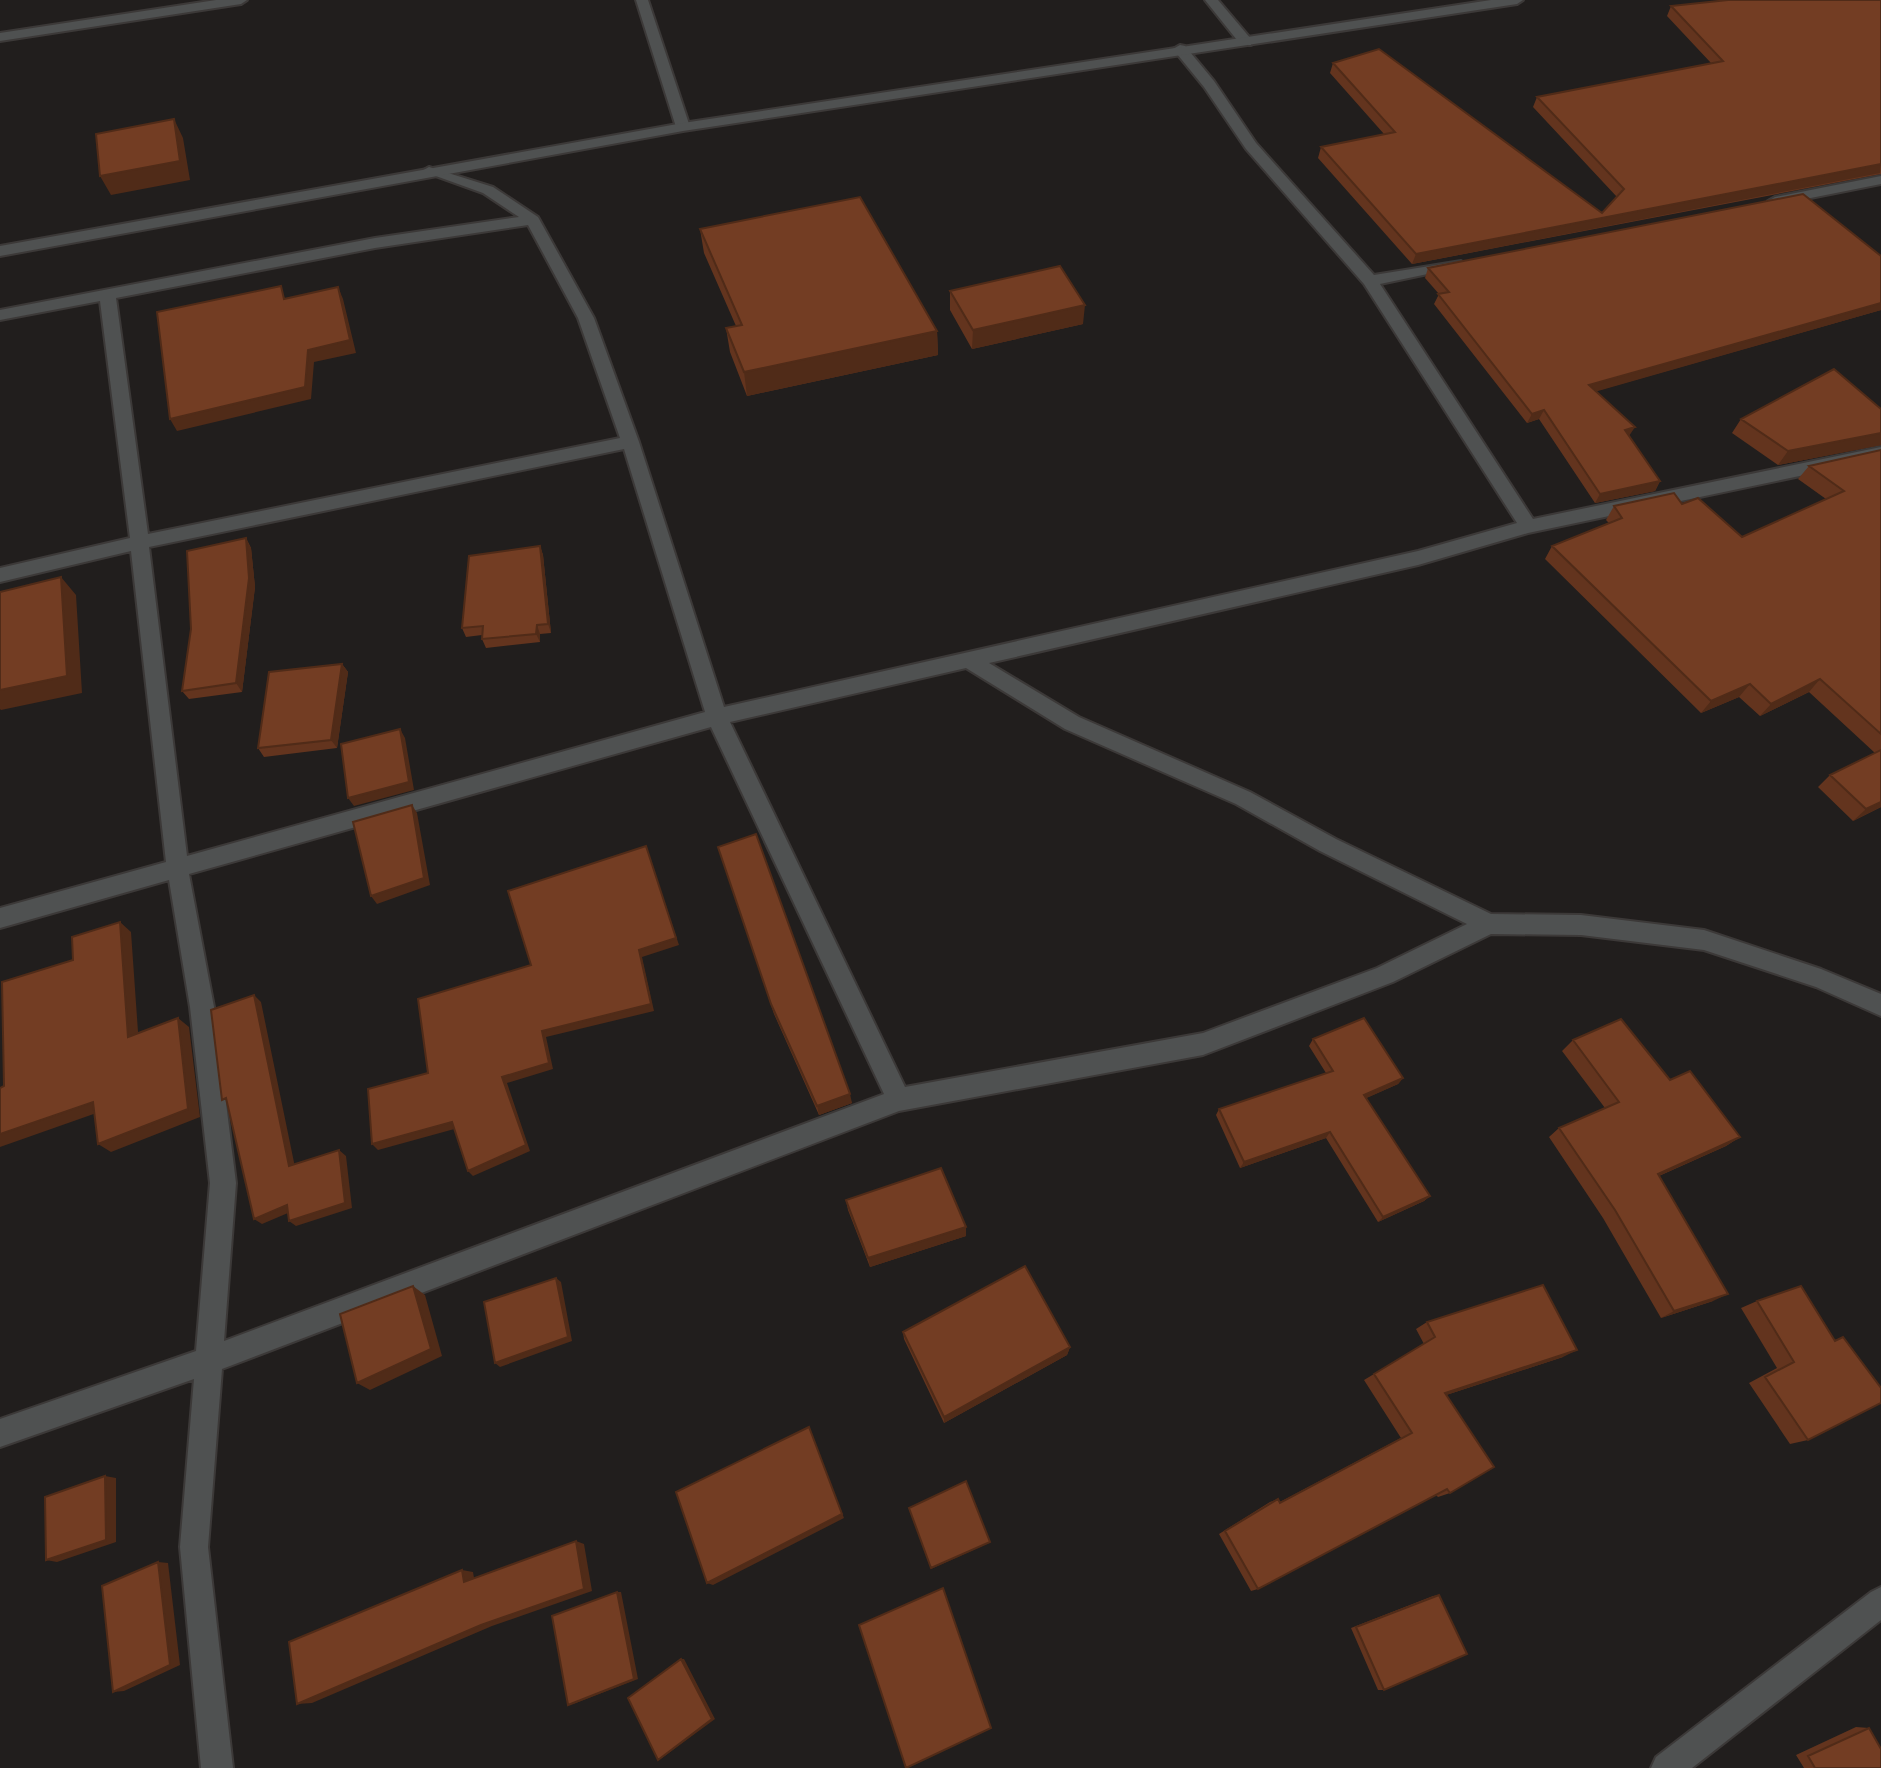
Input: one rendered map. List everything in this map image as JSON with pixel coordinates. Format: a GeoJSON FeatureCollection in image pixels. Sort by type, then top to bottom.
{"type":"FeatureCollection","features":[{"type":"Feature","properties":{"kind":"street"},"geometry":{"type":"LineString","coordinates":[[0,37],[241,0]]}},
{"type":"Feature","properties":{"kind":"street"},"geometry":{"type":"LineString","coordinates":[[642,0],[683,127]]}},
{"type":"Feature","properties":{"kind":"street"},"geometry":{"type":"LineString","coordinates":[[1211,0],[1246,42]]}},
{"type":"Feature","properties":{"kind":"street"},"geometry":{"type":"LineString","coordinates":[[0,251],[683,127],[1517,0]]}},
{"type":"Feature","properties":{"kind":"street"},"geometry":{"type":"LineString","coordinates":[[1180,49],[1209,84],[1251,146],[1370,281],[1528,526]]}},
{"type":"Feature","properties":{"kind":"street"},"geometry":{"type":"LineString","coordinates":[[429,171],[488,190],[533,220],[586,318],[630,442],[717,717],[899,1100]]}},
{"type":"Feature","properties":{"kind":"street"},"geometry":{"type":"LineString","coordinates":[[1755,205],[1807,201],[1881,180]]}},
{"type":"Feature","properties":{"kind":"street"},"geometry":{"type":"LineString","coordinates":[[0,315],[107,292],[375,243],[533,220]]}},
{"type":"Feature","properties":{"kind":"street"},"geometry":{"type":"LineString","coordinates":[[1370,281],[1478,260]]}},
{"type":"Feature","properties":{"kind":"street"},"geometry":{"type":"LineString","coordinates":[[107,292],[140,542],[177,866],[202,1007],[223,1183],[194,1547],[217,1768]]}},
{"type":"Feature","properties":{"kind":"street"},"geometry":{"type":"LineString","coordinates":[[0,575],[140,542],[630,442]]}},
{"type":"Feature","properties":{"kind":"street"},"geometry":{"type":"LineString","coordinates":[[0,918],[717,717],[1418,558],[1528,526],[1881,453]]}},
{"type":"Feature","properties":{"kind":"street"},"geometry":{"type":"LineString","coordinates":[[968,660],[1072,723],[1243,798],[1328,845],[1489,924],[1581,925],[1704,940],[1821,979],[1881,1005]]}},
{"type":"Feature","properties":{"kind":"street"},"geometry":{"type":"LineString","coordinates":[[0,1433],[209,1360],[899,1100],[1203,1044],[1385,975],[1489,924]]}},
{"type":"Feature","properties":{"kind":"street"},"geometry":{"type":"LineString","coordinates":[[1667,1768],[1881,1602]]}},
{"type":"Feature","properties":{"kind":"building"},"geometry":{"type":"Polygon","coordinates":[[[1728,0],[1881,0],[1881,164],[1416,254],[1321,147],[1395,132],[1333,63],[1379,49],[1602,213],[1624,189],[1537,97],[1723,61],[1671,6],[1728,0]]]}},
{"type":"Feature","properties":{"kind":"building"},"geometry":{"type":"Polygon","coordinates":[[[174,119],[180,161],[100,176],[96,134],[174,119]]]}},
{"type":"Feature","properties":{"kind":"building"},"geometry":{"type":"Polygon","coordinates":[[[1803,194],[1881,256],[1881,303],[1589,385],[1635,427],[1625,430],[1660,481],[1600,494],[1544,410],[1532,414],[1438,294],[1449,292],[1428,268],[1803,194]]]}},
{"type":"Feature","properties":{"kind":"building"},"geometry":{"type":"Polygon","coordinates":[[[860,197],[937,331],[744,372],[726,328],[742,325],[700,229],[860,197]]]}},
{"type":"Feature","properties":{"kind":"building"},"geometry":{"type":"Polygon","coordinates":[[[1060,266],[1085,305],[973,330],[950,291],[1060,266]]]}},
{"type":"Feature","properties":{"kind":"building"},"geometry":{"type":"Polygon","coordinates":[[[281,286],[284,299],[338,287],[350,340],[308,350],[305,387],[170,419],[157,312],[281,286]]]}},
{"type":"Feature","properties":{"kind":"building"},"geometry":{"type":"Polygon","coordinates":[[[1834,369],[1881,409],[1881,433],[1788,451],[1741,419],[1834,369]]]}},
{"type":"Feature","properties":{"kind":"building"},"geometry":{"type":"Polygon","coordinates":[[[1881,450],[1881,734],[1820,679],[1771,704],[1750,684],[1711,701],[1552,546],[1622,518],[1614,506],[1674,493],[1682,504],[1698,498],[1742,537],[1844,491],[1809,466],[1881,450]]]}},
{"type":"Feature","properties":{"kind":"building"},"geometry":{"type":"Polygon","coordinates":[[[246,538],[249,578],[236,683],[182,691],[191,629],[187,551],[246,538]]]}},
{"type":"Feature","properties":{"kind":"building"},"geometry":{"type":"Polygon","coordinates":[[[540,546],[548,624],[537,625],[536,634],[482,639],[483,626],[462,628],[469,556],[540,546]]]}},
{"type":"Feature","properties":{"kind":"building"},"geometry":{"type":"Polygon","coordinates":[[[61,577],[67,676],[0,690],[0,592],[61,577]]]}},
{"type":"Feature","properties":{"kind":"building"},"geometry":{"type":"Polygon","coordinates":[[[342,664],[331,740],[258,748],[269,672],[342,664]]]}},
{"type":"Feature","properties":{"kind":"building"},"geometry":{"type":"Polygon","coordinates":[[[400,729],[409,782],[348,798],[341,744],[400,729]]]}},
{"type":"Feature","properties":{"kind":"building"},"geometry":{"type":"Polygon","coordinates":[[[1881,750],[1881,802],[1866,809],[1830,775],[1881,750]]]}},
{"type":"Feature","properties":{"kind":"building"},"geometry":{"type":"Polygon","coordinates":[[[412,805],[424,878],[371,896],[353,822],[412,805]]]}},
{"type":"Feature","properties":{"kind":"building"},"geometry":{"type":"Polygon","coordinates":[[[756,834],[850,1094],[817,1106],[771,1004],[718,847],[756,834]]]}},
{"type":"Feature","properties":{"kind":"building"},"geometry":{"type":"Polygon","coordinates":[[[646,846],[676,938],[639,950],[651,1004],[542,1031],[549,1063],[502,1077],[526,1145],[468,1171],[452,1122],[372,1144],[368,1089],[428,1073],[418,999],[531,965],[508,891],[646,846]]]}},
{"type":"Feature","properties":{"kind":"building"},"geometry":{"type":"Polygon","coordinates":[[[120,922],[128,1037],[178,1018],[188,1109],[98,1144],[93,1102],[0,1134],[0,1088],[4,1086],[2,982],[73,960],[72,937],[120,922]]]}},
{"type":"Feature","properties":{"kind":"building"},"geometry":{"type":"Polygon","coordinates":[[[254,995],[289,1166],[339,1150],[345,1203],[289,1221],[287,1205],[254,1219],[226,1098],[222,1100],[211,1010],[254,995]]]}},
{"type":"Feature","properties":{"kind":"building"},"geometry":{"type":"Polygon","coordinates":[[[1364,1018],[1403,1078],[1364,1095],[1430,1196],[1383,1217],[1330,1132],[1244,1162],[1219,1109],[1333,1071],[1313,1039],[1364,1018]]]}},
{"type":"Feature","properties":{"kind":"building"},"geometry":{"type":"Polygon","coordinates":[[[1621,1019],[1670,1080],[1690,1071],[1740,1137],[1658,1174],[1728,1294],[1674,1311],[1615,1210],[1559,1128],[1619,1102],[1573,1040],[1621,1019]]]}},
{"type":"Feature","properties":{"kind":"building"},"geometry":{"type":"Polygon","coordinates":[[[941,1168],[966,1227],[868,1258],[846,1200],[941,1168]]]}},
{"type":"Feature","properties":{"kind":"building"},"geometry":{"type":"Polygon","coordinates":[[[1025,1266],[1070,1347],[944,1417],[903,1332],[1025,1266]]]}},
{"type":"Feature","properties":{"kind":"building"},"geometry":{"type":"Polygon","coordinates":[[[556,1278],[568,1337],[495,1363],[484,1302],[556,1278]]]}},
{"type":"Feature","properties":{"kind":"building"},"geometry":{"type":"Polygon","coordinates":[[[1543,1285],[1577,1350],[1445,1393],[1494,1467],[1450,1493],[1447,1489],[1258,1589],[1225,1531],[1278,1499],[1280,1503],[1412,1433],[1374,1374],[1435,1337],[1427,1322],[1543,1285]]]}},
{"type":"Feature","properties":{"kind":"building"},"geometry":{"type":"Polygon","coordinates":[[[413,1286],[431,1349],[357,1383],[340,1314],[413,1286]]]}},
{"type":"Feature","properties":{"kind":"building"},"geometry":{"type":"Polygon","coordinates":[[[1801,1286],[1835,1341],[1843,1337],[1881,1388],[1881,1403],[1808,1440],[1765,1377],[1794,1362],[1757,1301],[1801,1286]]]}},
{"type":"Feature","properties":{"kind":"building"},"geometry":{"type":"Polygon","coordinates":[[[809,1427],[842,1514],[707,1583],[676,1492],[809,1427]]]}},
{"type":"Feature","properties":{"kind":"building"},"geometry":{"type":"Polygon","coordinates":[[[105,1476],[106,1540],[46,1560],[45,1497],[105,1476]]]}},
{"type":"Feature","properties":{"kind":"building"},"geometry":{"type":"Polygon","coordinates":[[[966,1481],[990,1542],[931,1568],[909,1508],[966,1481]]]}},
{"type":"Feature","properties":{"kind":"building"},"geometry":{"type":"Polygon","coordinates":[[[576,1541],[584,1589],[481,1625],[297,1704],[289,1642],[462,1570],[464,1582],[576,1541]]]}},
{"type":"Feature","properties":{"kind":"building"},"geometry":{"type":"Polygon","coordinates":[[[158,1562],[170,1665],[113,1692],[102,1586],[158,1562]]]}},
{"type":"Feature","properties":{"kind":"building"},"geometry":{"type":"Polygon","coordinates":[[[943,1588],[991,1728],[906,1768],[859,1625],[943,1588]]]}},
{"type":"Feature","properties":{"kind":"building"},"geometry":{"type":"Polygon","coordinates":[[[617,1592],[634,1679],[568,1705],[552,1616],[617,1592]]]}},
{"type":"Feature","properties":{"kind":"building"},"geometry":{"type":"Polygon","coordinates":[[[1439,1595],[1467,1654],[1384,1690],[1356,1627],[1439,1595]]]}},
{"type":"Feature","properties":{"kind":"building"},"geometry":{"type":"Polygon","coordinates":[[[681,1659],[712,1719],[658,1760],[628,1698],[681,1659]]]}},
{"type":"Feature","properties":{"kind":"building"},"geometry":{"type":"Polygon","coordinates":[[[1869,1728],[1881,1749],[1881,1768],[1815,1768],[1808,1756],[1869,1728]]]}}]}
